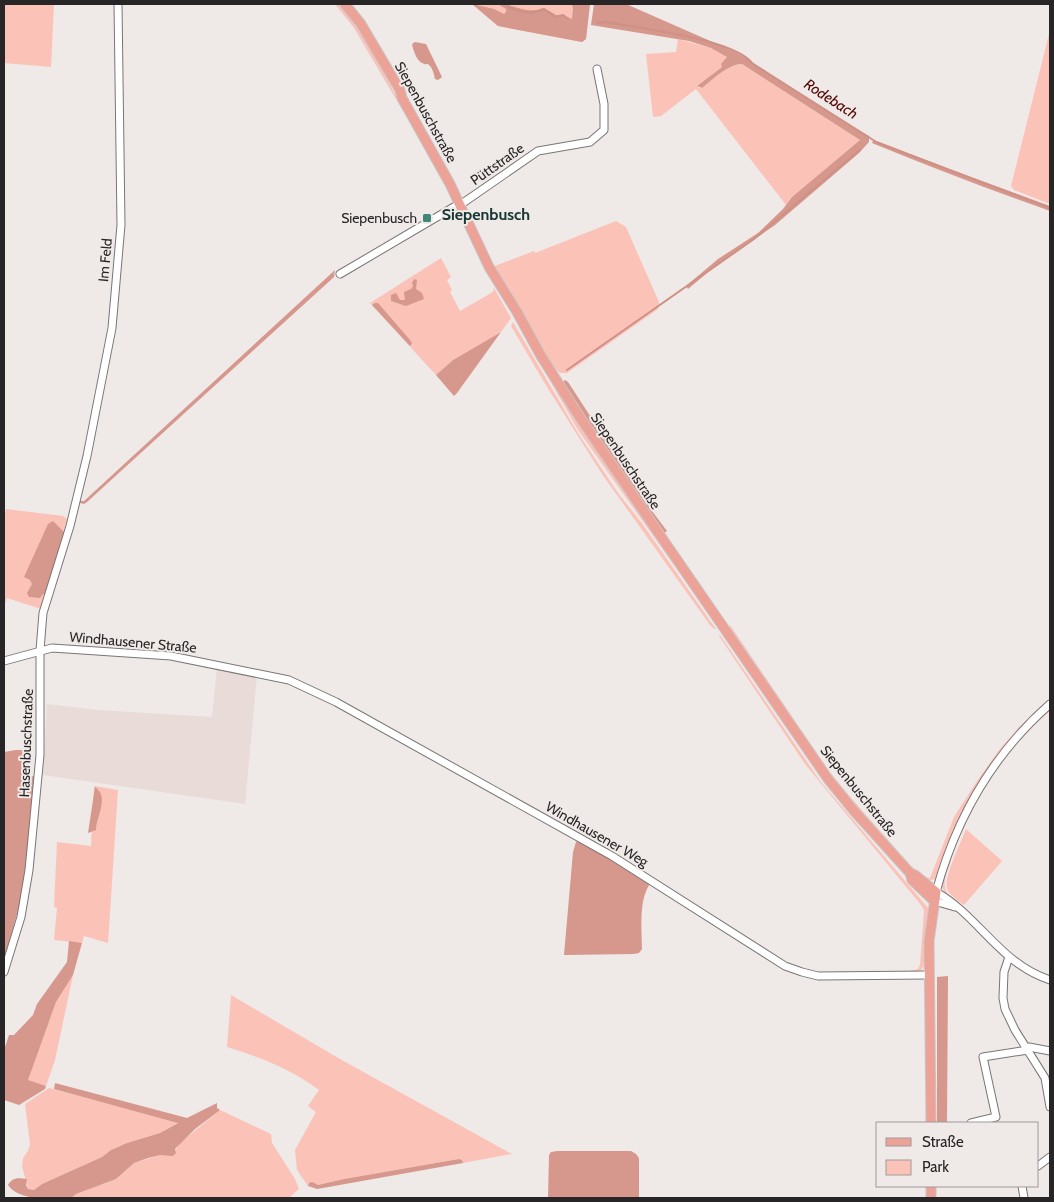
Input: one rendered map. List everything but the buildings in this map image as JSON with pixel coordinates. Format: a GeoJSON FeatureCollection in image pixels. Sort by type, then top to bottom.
{"type":"FeatureCollection","features":[{"type":"Feature","properties":{"kind":"main road","name":"Siepenbuschstraße"},"geometry":{"type":"LineString","coordinates":[[346,4],[356,17],[400,90],[402,98],[443,171],[489,267],[541,356],[586,427],[828,779],[910,873],[912,880],[935,896]]}},
{"type":"Feature","properties":{"kind":"main road"},"geometry":{"type":"LineString","coordinates":[[931,1122],[928,975],[929,941],[935,896]]}},
{"type":"Feature","properties":{"kind":"street","name":"Im Feld"},"geometry":{"type":"LineString","coordinates":[[73,515],[87,456],[112,328],[118,268],[121,224],[118,4]]}},
{"type":"Feature","properties":{"kind":"street","name":"Püttstraße"},"geometry":{"type":"LineString","coordinates":[[460,205],[538,152],[590,142],[604,130],[604,104],[597,69]]}},
{"type":"Feature","properties":{"kind":"street"},"geometry":{"type":"LineString","coordinates":[[340,274],[460,205]]}},
{"type":"Feature","properties":{"kind":"street","name":"Hasenbuschstraße"},"geometry":{"type":"LineString","coordinates":[[4,972],[21,917],[29,870],[40,755],[40,650],[43,613],[73,515]]}},
{"type":"Feature","properties":{"kind":"street","name":"Windhausener Straße"},"geometry":{"type":"LineString","coordinates":[[4,661],[40,650],[63,648],[171,656],[260,673]]}},
{"type":"Feature","properties":{"kind":"street","name":"Windhausener Weg"},"geometry":{"type":"LineString","coordinates":[[260,673],[289,680],[329,699],[559,825],[631,867],[785,966],[818,976],[928,975]]}},
{"type":"Feature","properties":{"kind":"street"},"geometry":{"type":"LineString","coordinates":[[1050,704],[1009,745],[973,796],[949,848],[935,896],[957,908],[1009,958],[1026,970],[1050,980]]}},
{"type":"Feature","properties":{"kind":"street"},"geometry":{"type":"LineString","coordinates":[[1009,958],[1004,972],[1004,1002],[1010,1021],[1045,1078],[1050,1107]]}},
{"type":"Feature","properties":{"kind":"street"},"geometry":{"type":"LineString","coordinates":[[975,1122],[996,1117],[982,1057],[1027,1049],[1028,1046],[1050,1051]]}},
{"type":"Feature","properties":{"kind":"street"},"geometry":{"type":"LineString","coordinates":[[1039,1165],[1050,1157]]}},
{"type":"Feature","properties":{"kind":"shaded area"},"geometry":{"type":"Polygon","coordinates":[[[472,4],[494,9],[504,14],[506,9],[498,4],[526,10],[544,8],[556,15],[563,15],[572,19],[572,4],[590,4],[586,39],[582,42],[498,26],[472,4]]]}},
{"type":"Feature","properties":{"kind":"shaded area"},"geometry":{"type":"Polygon","coordinates":[[[594,4],[626,4],[733,51],[869,136],[869,142],[859,153],[775,225],[713,268],[688,289],[686,286],[718,259],[758,233],[783,209],[792,197],[860,140],[742,64],[737,64],[727,69],[702,88],[697,86],[722,67],[721,64],[727,57],[711,48],[689,41],[591,25],[594,4]]]}},
{"type":"Feature","properties":{"kind":"shaded area"},"geometry":{"type":"Polygon","coordinates":[[[415,42],[426,44],[442,77],[438,80],[435,79],[430,66],[420,62],[417,58],[412,44],[415,42]]]}},
{"type":"Feature","properties":{"kind":"shaded area"},"geometry":{"type":"Polygon","coordinates":[[[873,141],[1050,206],[1050,211],[916,161],[872,143],[873,141]]]}},
{"type":"Feature","properties":{"kind":"shaded area"},"geometry":{"type":"Polygon","coordinates":[[[335,270],[334,277],[87,502],[84,504],[80,503],[80,501],[84,501],[335,270]]]}},
{"type":"Feature","properties":{"kind":"shaded area"},"geometry":{"type":"Polygon","coordinates":[[[414,279],[417,280],[416,289],[422,293],[424,299],[406,306],[391,301],[391,295],[396,293],[400,300],[405,300],[404,292],[411,289],[414,279]]]}},
{"type":"Feature","properties":{"kind":"shaded area"},"geometry":{"type":"Polygon","coordinates":[[[378,303],[410,340],[412,343],[410,346],[372,305],[378,303]]]}},
{"type":"Feature","properties":{"kind":"shaded area"},"geometry":{"type":"Polygon","coordinates":[[[501,332],[454,396],[436,375],[453,360],[501,332]]]}},
{"type":"Feature","properties":{"kind":"shaded area"},"geometry":{"type":"Polygon","coordinates":[[[565,380],[667,531],[663,534],[562,382],[565,380]]]}},
{"type":"Feature","properties":{"kind":"shaded area"},"geometry":{"type":"Polygon","coordinates":[[[53,521],[65,533],[46,595],[43,594],[40,598],[29,597],[27,593],[32,584],[30,580],[24,577],[48,524],[53,521]]]}},
{"type":"Feature","properties":{"kind":"shaded area"},"geometry":{"type":"Polygon","coordinates":[[[217,667],[257,675],[245,804],[43,775],[47,704],[98,710],[212,717],[217,667]]]}},
{"type":"Feature","properties":{"kind":"shaded area"},"geometry":{"type":"Polygon","coordinates":[[[31,750],[29,777],[34,776],[24,889],[4,960],[4,752],[31,750]]]}},
{"type":"Feature","properties":{"kind":"shaded area"},"geometry":{"type":"Polygon","coordinates":[[[95,787],[99,791],[102,802],[96,830],[88,833],[95,787]]]}},
{"type":"Feature","properties":{"kind":"shaded area"},"geometry":{"type":"Polygon","coordinates":[[[580,840],[651,882],[642,906],[642,949],[639,953],[564,955],[573,852],[576,842],[580,840]]]}},
{"type":"Feature","properties":{"kind":"shaded area"},"geometry":{"type":"Polygon","coordinates":[[[69,941],[82,943],[73,975],[56,1002],[28,1080],[46,1086],[45,1089],[19,1105],[4,1100],[4,1050],[9,1035],[14,1035],[33,1015],[37,1004],[67,962],[69,941]]]}},
{"type":"Feature","properties":{"kind":"shaded area"},"geometry":{"type":"Polygon","coordinates":[[[948,976],[947,1122],[937,1122],[937,977],[948,976]]]}},
{"type":"Feature","properties":{"kind":"shaded area"},"geometry":{"type":"Polygon","coordinates":[[[55,1083],[187,1118],[217,1103],[217,1108],[220,1110],[195,1129],[175,1149],[176,1153],[173,1156],[160,1155],[134,1163],[116,1179],[76,1194],[71,1198],[28,1197],[13,1190],[8,1185],[16,1179],[27,1179],[26,1185],[28,1189],[34,1190],[42,1184],[102,1157],[111,1150],[160,1133],[178,1123],[54,1089],[55,1083]]]}},
{"type":"Feature","properties":{"kind":"shaded area"},"geometry":{"type":"Polygon","coordinates":[[[631,1151],[639,1158],[639,1198],[548,1198],[549,1155],[551,1152],[631,1151]]]}},
{"type":"Feature","properties":{"kind":"shaded area"},"geometry":{"type":"Polygon","coordinates":[[[459,1159],[463,1163],[317,1189],[308,1186],[312,1182],[318,1185],[459,1159]]]}},
{"type":"Feature","properties":{"kind":"green space"},"geometry":{"type":"Polygon","coordinates":[[[4,4],[54,4],[51,67],[4,63],[4,4]]]}},
{"type":"Feature","properties":{"kind":"green space"},"geometry":{"type":"Polygon","coordinates":[[[335,4],[339,4],[366,42],[403,111],[354,28],[335,4]]]}},
{"type":"Feature","properties":{"kind":"green space"},"geometry":{"type":"Polygon","coordinates":[[[472,4],[590,4],[586,39],[582,42],[498,26],[472,4]]]}},
{"type":"Feature","properties":{"kind":"green space"},"geometry":{"type":"Polygon","coordinates":[[[1050,30],[1050,204],[1014,190],[1011,186],[1050,30]]]}},
{"type":"Feature","properties":{"kind":"green space"},"geometry":{"type":"Polygon","coordinates":[[[678,39],[711,48],[728,57],[722,67],[697,86],[699,88],[702,88],[732,66],[742,64],[860,140],[792,197],[786,205],[696,89],[661,116],[653,117],[646,54],[676,52],[678,39]]]}},
{"type":"Feature","properties":{"kind":"green space"},"geometry":{"type":"Polygon","coordinates":[[[616,221],[626,227],[659,302],[658,309],[567,373],[560,373],[554,368],[492,267],[534,251],[535,253],[616,221]]]}},
{"type":"Feature","properties":{"kind":"green space"},"geometry":{"type":"Polygon","coordinates":[[[441,258],[451,277],[447,280],[452,290],[450,292],[460,311],[493,292],[494,288],[511,318],[501,332],[453,360],[436,375],[370,303],[441,258]]]}},
{"type":"Feature","properties":{"kind":"green space"},"geometry":{"type":"Polygon","coordinates":[[[516,321],[518,321],[718,627],[578,430],[516,321]]]}},
{"type":"Feature","properties":{"kind":"green space"},"geometry":{"type":"Polygon","coordinates":[[[513,322],[578,433],[618,493],[641,522],[716,629],[710,625],[602,474],[511,326],[513,322]]]}},
{"type":"Feature","properties":{"kind":"green space"},"geometry":{"type":"Polygon","coordinates":[[[6,509],[63,516],[67,519],[41,609],[7,598],[4,607],[4,518],[6,509]]]}},
{"type":"Feature","properties":{"kind":"green space"},"geometry":{"type":"Polygon","coordinates":[[[730,625],[829,771],[911,866],[925,877],[930,878],[954,817],[977,781],[999,750],[1019,727],[1050,698],[1050,700],[1012,739],[980,781],[954,827],[935,879],[927,881],[905,863],[833,780],[729,629],[730,625]]]}},
{"type":"Feature","properties":{"kind":"green space"},"geometry":{"type":"Polygon","coordinates":[[[720,635],[821,782],[929,909],[924,965],[920,970],[916,972],[909,971],[918,969],[920,965],[924,910],[805,764],[720,635]]]}},
{"type":"Feature","properties":{"kind":"green space"},"geometry":{"type":"Polygon","coordinates":[[[1050,708],[1050,711],[1018,742],[978,798],[951,860],[945,881],[946,895],[942,887],[948,861],[957,836],[969,812],[997,767],[1014,746],[1050,708]]]}},
{"type":"Feature","properties":{"kind":"green space"},"geometry":{"type":"Polygon","coordinates":[[[94,786],[118,790],[108,943],[84,936],[82,943],[54,940],[57,908],[54,907],[57,842],[91,846],[94,786]]]}},
{"type":"Feature","properties":{"kind":"green space"},"geometry":{"type":"Polygon","coordinates":[[[966,829],[1002,861],[964,905],[954,898],[947,889],[947,884],[950,868],[966,829]]]}},
{"type":"Feature","properties":{"kind":"green space"},"geometry":{"type":"Polygon","coordinates":[[[73,975],[55,1060],[46,1086],[27,1081],[56,1002],[73,975]]]}},
{"type":"Feature","properties":{"kind":"green space"},"geometry":{"type":"Polygon","coordinates":[[[231,995],[340,1059],[512,1154],[463,1163],[459,1159],[318,1185],[309,1183],[308,1186],[297,1170],[295,1150],[316,1112],[308,1106],[319,1090],[275,1064],[227,1047],[231,995]]]}},
{"type":"Feature","properties":{"kind":"green space"},"geometry":{"type":"Polygon","coordinates":[[[49,1088],[179,1122],[160,1133],[111,1150],[102,1157],[42,1184],[34,1190],[28,1189],[22,1166],[23,1158],[30,1144],[25,1104],[49,1088]]]}},
{"type":"Feature","properties":{"kind":"green space"},"geometry":{"type":"Polygon","coordinates":[[[220,1110],[271,1134],[272,1143],[295,1179],[299,1189],[289,1198],[71,1198],[76,1194],[116,1179],[134,1163],[160,1155],[173,1155],[180,1143],[220,1110]]]}},
{"type":"Feature","properties":{"kind":"waterway","name":"Rodebach"},"geometry":{"type":"LineString","coordinates":[[507,4],[510,8],[519,11],[531,12],[544,9],[555,17],[563,15],[567,18]]}},
{"type":"Feature","properties":{"kind":"waterway","name":"Rodebach"},"geometry":{"type":"LineString","coordinates":[[597,23],[607,22],[685,36],[727,47],[743,55],[753,64],[878,143],[1050,208]]}},
{"type":"Feature","properties":{"kind":"waterway"},"geometry":{"type":"LineString","coordinates":[[567,370],[754,239],[860,150]]}},
{"type":"Feature","properties":{"kind":"place","name":"Siepenbusch"},"geometry":{"type":"Point","coordinates":[427,218]}},
{"type":"Feature","properties":{"kind":"district","name":"Siepenbusch"},"geometry":{"type":"Point","coordinates":[486,214]}}]}
